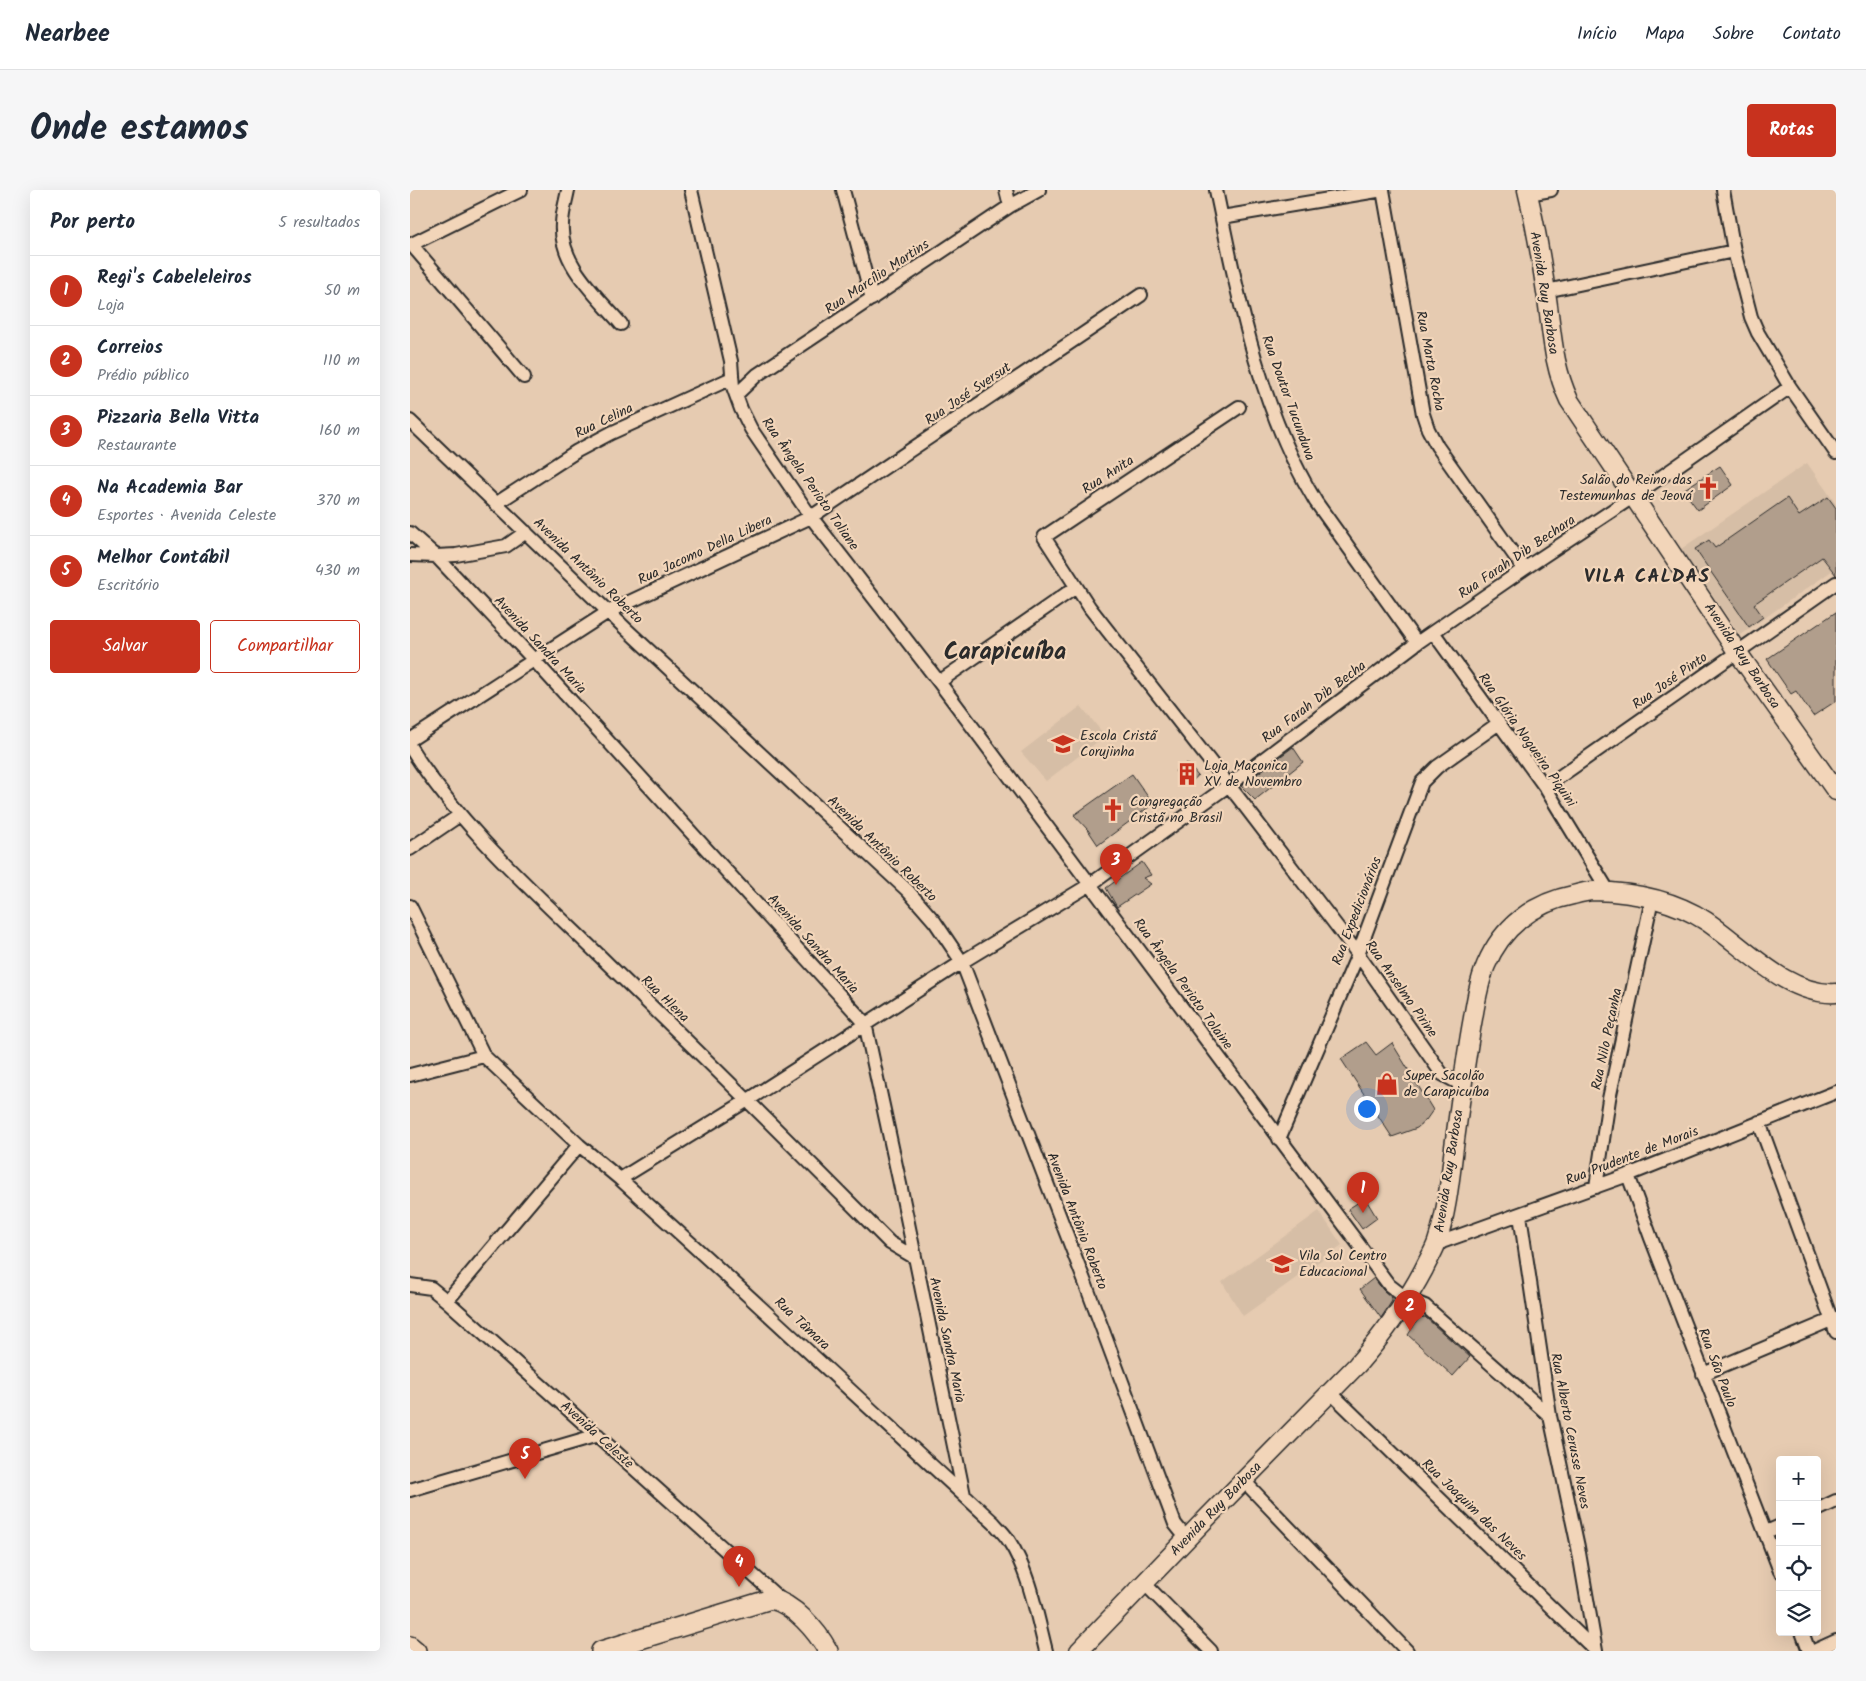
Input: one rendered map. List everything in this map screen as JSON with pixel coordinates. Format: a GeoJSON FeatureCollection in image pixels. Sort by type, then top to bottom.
{"type":"FeatureCollection","features":[{"type":"Feature","properties":{"kind":"main road"},"geometry":{"type":"LineString","coordinates":[[602,1651],[771,1599],[785,1603]]}},
{"type":"Feature","properties":{"kind":"main road","name":"Avenida Celeste"},"geometry":{"type":"LineString","coordinates":[[785,1603],[817,1634],[828,1651]]}},
{"type":"Feature","properties":{"kind":"main road"},"geometry":{"type":"LineString","coordinates":[[410,1646],[416,1651]]}},
{"type":"Feature","properties":{"kind":"street"},"geometry":{"type":"LineString","coordinates":[[521,190],[411,244],[524,377]]}},
{"type":"Feature","properties":{"kind":"street"},"geometry":{"type":"LineString","coordinates":[[568,190],[562,224],[563,240],[568,256],[580,275],[622,324]]}},
{"type":"Feature","properties":{"kind":"street","name":"Rua Ângela Perioto Toliane"},"geometry":{"type":"LineString","coordinates":[[691,190],[731,361],[736,395],[751,429],[811,517],[939,682]]}},
{"type":"Feature","properties":{"kind":"street"},"geometry":{"type":"LineString","coordinates":[[843,190],[872,299]]}},
{"type":"Feature","properties":{"kind":"street"},"geometry":{"type":"LineString","coordinates":[[1006,190],[1010,206]]}},
{"type":"Feature","properties":{"kind":"street","name":"Rua Marcílio Martins"},"geometry":{"type":"LineString","coordinates":[[736,395],[757,375],[1010,206],[1038,190]]}},
{"type":"Feature","properties":{"kind":"street","name":"Rua Doutor Tucunduva"},"geometry":{"type":"LineString","coordinates":[[1216,190],[1252,345],[1264,385],[1288,450],[1316,502],[1417,644]]}},
{"type":"Feature","properties":{"kind":"street"},"geometry":{"type":"LineString","coordinates":[[1222,217],[1383,190]]}},
{"type":"Feature","properties":{"kind":"street","name":"Rua Marta Rocha"},"geometry":{"type":"LineString","coordinates":[[1383,190],[1423,414],[1428,429],[1437,446],[1524,568]]}},
{"type":"Feature","properties":{"kind":"street"},"geometry":{"type":"LineString","coordinates":[[1528,192],[1551,190]]}},
{"type":"Feature","properties":{"kind":"street"},"geometry":{"type":"LineString","coordinates":[[1723,190],[1734,251],[1751,317],[1790,387],[1836,453]]}},
{"type":"Feature","properties":{"kind":"street","name":"Avenida Ruy Barbosa"},"geometry":{"type":"LineString","coordinates":[[1528,192],[1546,291],[1556,365],[1560,381],[1569,400],[1738,653],[1836,791]]}},
{"type":"Feature","properties":{"kind":"street"},"geometry":{"type":"LineString","coordinates":[[1546,291],[1734,251]]}},
{"type":"Feature","properties":{"kind":"street","name":"Rua José Sversut"},"geometry":{"type":"LineString","coordinates":[[811,517],[1141,295]]}},
{"type":"Feature","properties":{"kind":"street","name":"Rua Celina"},"geometry":{"type":"LineString","coordinates":[[497,503],[577,451],[611,433],[732,378]]}},
{"type":"Feature","properties":{"kind":"street","name":"Rua Farah Dib Bechara"},"geometry":{"type":"LineString","coordinates":[[1433,632],[1524,568],[1634,496],[1790,387]]}},
{"type":"Feature","properties":{"kind":"street","name":"Rua Anita"},"geometry":{"type":"LineString","coordinates":[[1076,587],[1044,537],[1239,407]]}},
{"type":"Feature","properties":{"kind":"street","name":"Avenida Antônio Roberto"},"geometry":{"type":"LineString","coordinates":[[410,420],[608,612],[908,891],[935,922],[962,962],[1175,1524],[1187,1539]]}},
{"type":"Feature","properties":{"kind":"street","name":"Rua Jacomo Della Libera"},"geometry":{"type":"LineString","coordinates":[[410,740],[608,612],[811,517]]}},
{"type":"Feature","properties":{"kind":"street"},"geometry":{"type":"LineString","coordinates":[[410,555],[456,555],[506,546],[526,532]]}},
{"type":"Feature","properties":{"kind":"street","name":"Avenida Sandra Maria"},"geometry":{"type":"LineString","coordinates":[[410,533],[436,556],[533,659],[865,1023],[964,1495]]}},
{"type":"Feature","properties":{"kind":"street","name":"Rua José Pinto"},"geometry":{"type":"LineString","coordinates":[[1545,787],[1836,583]]}},
{"type":"Feature","properties":{"kind":"street"},"geometry":{"type":"LineString","coordinates":[[939,682],[1076,587]]}},
{"type":"Feature","properties":{"kind":"street","name":"Rua Anselmo Pirine"},"geometry":{"type":"LineString","coordinates":[[1076,587],[1090,608],[1229,785],[1358,954],[1442,1074],[1462,1085]]}},
{"type":"Feature","properties":{"kind":"street","name":"Rua Farah Dib Becha"},"geometry":{"type":"LineString","coordinates":[[620,1179],[748,1100],[962,962],[1091,884],[1229,785],[1433,632]]}},
{"type":"Feature","properties":{"kind":"street","name":"Rua Glória Nogueira Piquini"},"geometry":{"type":"LineString","coordinates":[[1433,632],[1545,787],[1609,892]]}},
{"type":"Feature","properties":{"kind":"street","name":"Rua Ângela Perioto Tolaine"},"geometry":{"type":"LineString","coordinates":[[939,682],[1389,1285],[1407,1299],[1426,1306],[1550,1416]]}},
{"type":"Feature","properties":{"kind":"street","name":"Rua Expedicionários"},"geometry":{"type":"LineString","coordinates":[[1279,1139],[1358,954],[1422,782],[1437,767],[1499,723]]}},
{"type":"Feature","properties":{"kind":"street","name":"Rua Hlena"},"geometry":{"type":"LineString","coordinates":[[410,747],[425,771],[460,815],[502,860],[748,1100],[890,1243],[914,1257]]}},
{"type":"Feature","properties":{"kind":"street"},"geometry":{"type":"LineString","coordinates":[[410,849],[460,815]]}},
{"type":"Feature","properties":{"kind":"street","name":"Avenida Ruy Barbosa"},"geometry":{"type":"LineString","coordinates":[[1079,1651],[1357,1365],[1376,1343],[1407,1299],[1436,1244],[1444,1214],[1478,989],[1486,965],[1499,941],[1512,924],[1537,907],[1560,898],[1592,891],[1652,899],[1671,904],[1706,921],[1762,964],[1794,984],[1823,993],[1836,993]]}},
{"type":"Feature","properties":{"kind":"street","name":"Rua Nilo Peçanha"},"geometry":{"type":"LineString","coordinates":[[1596,1186],[1609,1100],[1652,899]]}},
{"type":"Feature","properties":{"kind":"street"},"geometry":{"type":"LineString","coordinates":[[410,906],[484,1056],[410,1075]]}},
{"type":"Feature","properties":{"kind":"street","name":"Rua Tâmara"},"geometry":{"type":"LineString","coordinates":[[484,1056],[994,1523],[1009,1541],[1020,1562],[1031,1593],[1046,1651]]}},
{"type":"Feature","properties":{"kind":"street","name":"Rua Prudente de Morais"},"geometry":{"type":"LineString","coordinates":[[1436,1244],[1628,1175],[1836,1092]]}},
{"type":"Feature","properties":{"kind":"street"},"geometry":{"type":"LineString","coordinates":[[1703,1374],[1834,1323],[1759,1122]]}},
{"type":"Feature","properties":{"kind":"street"},"geometry":{"type":"LineString","coordinates":[[447,1300],[579,1145]]}},
{"type":"Feature","properties":{"kind":"street","name":"Rua São Paulo"},"geometry":{"type":"LineString","coordinates":[[1628,1175],[1776,1560]]}},
{"type":"Feature","properties":{"kind":"street","name":"Rua Alberto Cerusse Neves"},"geometry":{"type":"LineString","coordinates":[[1520,1215],[1550,1416],[1578,1547],[1596,1651]]}},
{"type":"Feature","properties":{"kind":"street","name":"Avenida Celeste"},"geometry":{"type":"LineString","coordinates":[[410,1285],[431,1288],[447,1300],[785,1603]]}},
{"type":"Feature","properties":{"kind":"street","name":"Rua Joaquim das Neves"},"geometry":{"type":"LineString","coordinates":[[1330,1392],[1596,1651]]}},
{"type":"Feature","properties":{"kind":"street"},"geometry":{"type":"LineString","coordinates":[[410,1490],[598,1435]]}},
{"type":"Feature","properties":{"kind":"street"},"geometry":{"type":"LineString","coordinates":[[1244,1481],[1407,1651]]}},
{"type":"Feature","properties":{"kind":"street"},"geometry":{"type":"LineString","coordinates":[[1821,1508],[1836,1502]]}},
{"type":"Feature","properties":{"kind":"street"},"geometry":{"type":"LineString","coordinates":[[1766,1532],[1776,1528]]}},
{"type":"Feature","properties":{"kind":"street","name":"Avenida Celeste"},"geometry":{"type":"LineString","coordinates":[[747,1570],[752,1578],[756,1592],[754,1601],[750,1606]]}},
{"type":"Feature","properties":{"kind":"street"},"geometry":{"type":"LineString","coordinates":[[1144,1583],[1210,1651]]}},
{"type":"Feature","properties":{"kind":"street"},"geometry":{"type":"LineString","coordinates":[[1803,1636],[1808,1651]]}},
{"type":"Feature","properties":{"kind":"street"},"geometry":{"type":"LineString","coordinates":[[1814,1651],[1836,1641]]}},
{"type":"Feature","properties":{"kind":"shaded area"},"geometry":{"type":"Polygon","coordinates":[[[1807,463],[1836,504],[1836,568],[1740,635],[1681,549],[1807,463]]]}},
{"type":"Feature","properties":{"kind":"shaded area","name":"Escola Cristã Corujinha"},"geometry":{"type":"Polygon","coordinates":[[[1081,706],[1105,736],[1046,781],[1021,752],[1081,706]]]}},
{"type":"Feature","properties":{"kind":"shaded area","name":"Vila Sol Centro Educacional"},"geometry":{"type":"Polygon","coordinates":[[[1319,1211],[1342,1245],[1243,1316],[1222,1282],[1319,1211]]]}},
{"type":"Feature","properties":{"kind":"building","name":"Salão do Reino das Testemunhas de Jeová"},"geometry":{"type":"Polygon","coordinates":[[[1720,466],[1733,485],[1698,510],[1683,490],[1720,466]]]}},
{"type":"Feature","properties":{"kind":"building"},"geometry":{"type":"Polygon","coordinates":[[[1828,497],[1836,508],[1836,575],[1822,557],[1754,604],[1763,617],[1749,627],[1695,549],[1709,540],[1715,548],[1787,498],[1799,516],[1828,497]]]}},
{"type":"Feature","properties":{"kind":"building"},"geometry":{"type":"Polygon","coordinates":[[[1836,612],[1836,701],[1813,716],[1796,691],[1791,694],[1767,659],[1836,612]]]}},
{"type":"Feature","properties":{"kind":"building"},"geometry":{"type":"Polygon","coordinates":[[[1293,747],[1303,762],[1255,800],[1241,786],[1293,747]]]}},
{"type":"Feature","properties":{"kind":"building","name":"Loja Maçonica XV de Novembro"},"geometry":{"type":"Polygon","coordinates":[[[1187,763],[1198,776],[1187,785],[1175,771],[1187,763]]]}},
{"type":"Feature","properties":{"kind":"building","name":"Congregação Cristã no Brasil"},"geometry":{"type":"Polygon","coordinates":[[[1132,774],[1153,804],[1098,845],[1088,830],[1074,815],[1132,774]]]}},
{"type":"Feature","properties":{"kind":"building"},"geometry":{"type":"Polygon","coordinates":[[[1142,862],[1151,875],[1143,878],[1151,884],[1117,907],[1106,888],[1142,862]]]}},
{"type":"Feature","properties":{"kind":"building","name":"Super Sacolão de Carapicuíba"},"geometry":{"type":"Polygon","coordinates":[[[1366,1042],[1376,1055],[1392,1043],[1433,1110],[1417,1128],[1392,1137],[1341,1059],[1366,1042]]]}},
{"type":"Feature","properties":{"kind":"building"},"geometry":{"type":"Polygon","coordinates":[[[1365,1198],[1377,1218],[1362,1229],[1348,1209],[1365,1198]]]}},
{"type":"Feature","properties":{"kind":"building"},"geometry":{"type":"Polygon","coordinates":[[[1374,1278],[1392,1298],[1381,1318],[1360,1289],[1374,1278]]]}},
{"type":"Feature","properties":{"kind":"building"},"geometry":{"type":"Polygon","coordinates":[[[1425,1317],[1470,1357],[1453,1376],[1408,1335],[1419,1318],[1425,1317]]]}},
{"type":"Feature","properties":{"kind":"place","name":"Salão do Reino das Testemunhas de Jeová"},"geometry":{"type":"Point","coordinates":[1708,488]}},
{"type":"Feature","properties":{"kind":"place","name":"Escola Cristã Corujinha"},"geometry":{"type":"Point","coordinates":[1063,744]}},
{"type":"Feature","properties":{"kind":"place","name":"Loja Maçonica XV de Novembro"},"geometry":{"type":"Point","coordinates":[1187,774]}},
{"type":"Feature","properties":{"kind":"place","name":"Congregação Cristã no Brasil"},"geometry":{"type":"Point","coordinates":[1113,810]}},
{"type":"Feature","properties":{"kind":"place","name":"Pizzaria Bella Vitta"},"geometry":{"type":"Point","coordinates":[1116,885]}},
{"type":"Feature","properties":{"kind":"place","name":"Super Sacolão de Carapicuíba"},"geometry":{"type":"Point","coordinates":[1387,1084]}},
{"type":"Feature","properties":{"kind":"place","name":"Regi's Cabeleleiros"},"geometry":{"type":"Point","coordinates":[1363,1213]}},
{"type":"Feature","properties":{"kind":"place","name":"Vila Sol Centro Educacional"},"geometry":{"type":"Point","coordinates":[1282,1264]}},
{"type":"Feature","properties":{"kind":"place","name":"Correios"},"geometry":{"type":"Point","coordinates":[1410,1331]}},
{"type":"Feature","properties":{"kind":"place","name":"Melhor Contábil"},"geometry":{"type":"Point","coordinates":[525,1479]}},
{"type":"Feature","properties":{"kind":"place","name":"Na Academia Bar"},"geometry":{"type":"Point","coordinates":[739,1587]}},
{"type":"Feature","properties":{"kind":"district","name":"VILA CALDAS"},"geometry":{"type":"Point","coordinates":[1647,577]}},
{"type":"Feature","properties":{"kind":"district","name":"Carapicuíba"},"geometry":{"type":"Point","coordinates":[1005,652]}}]}
